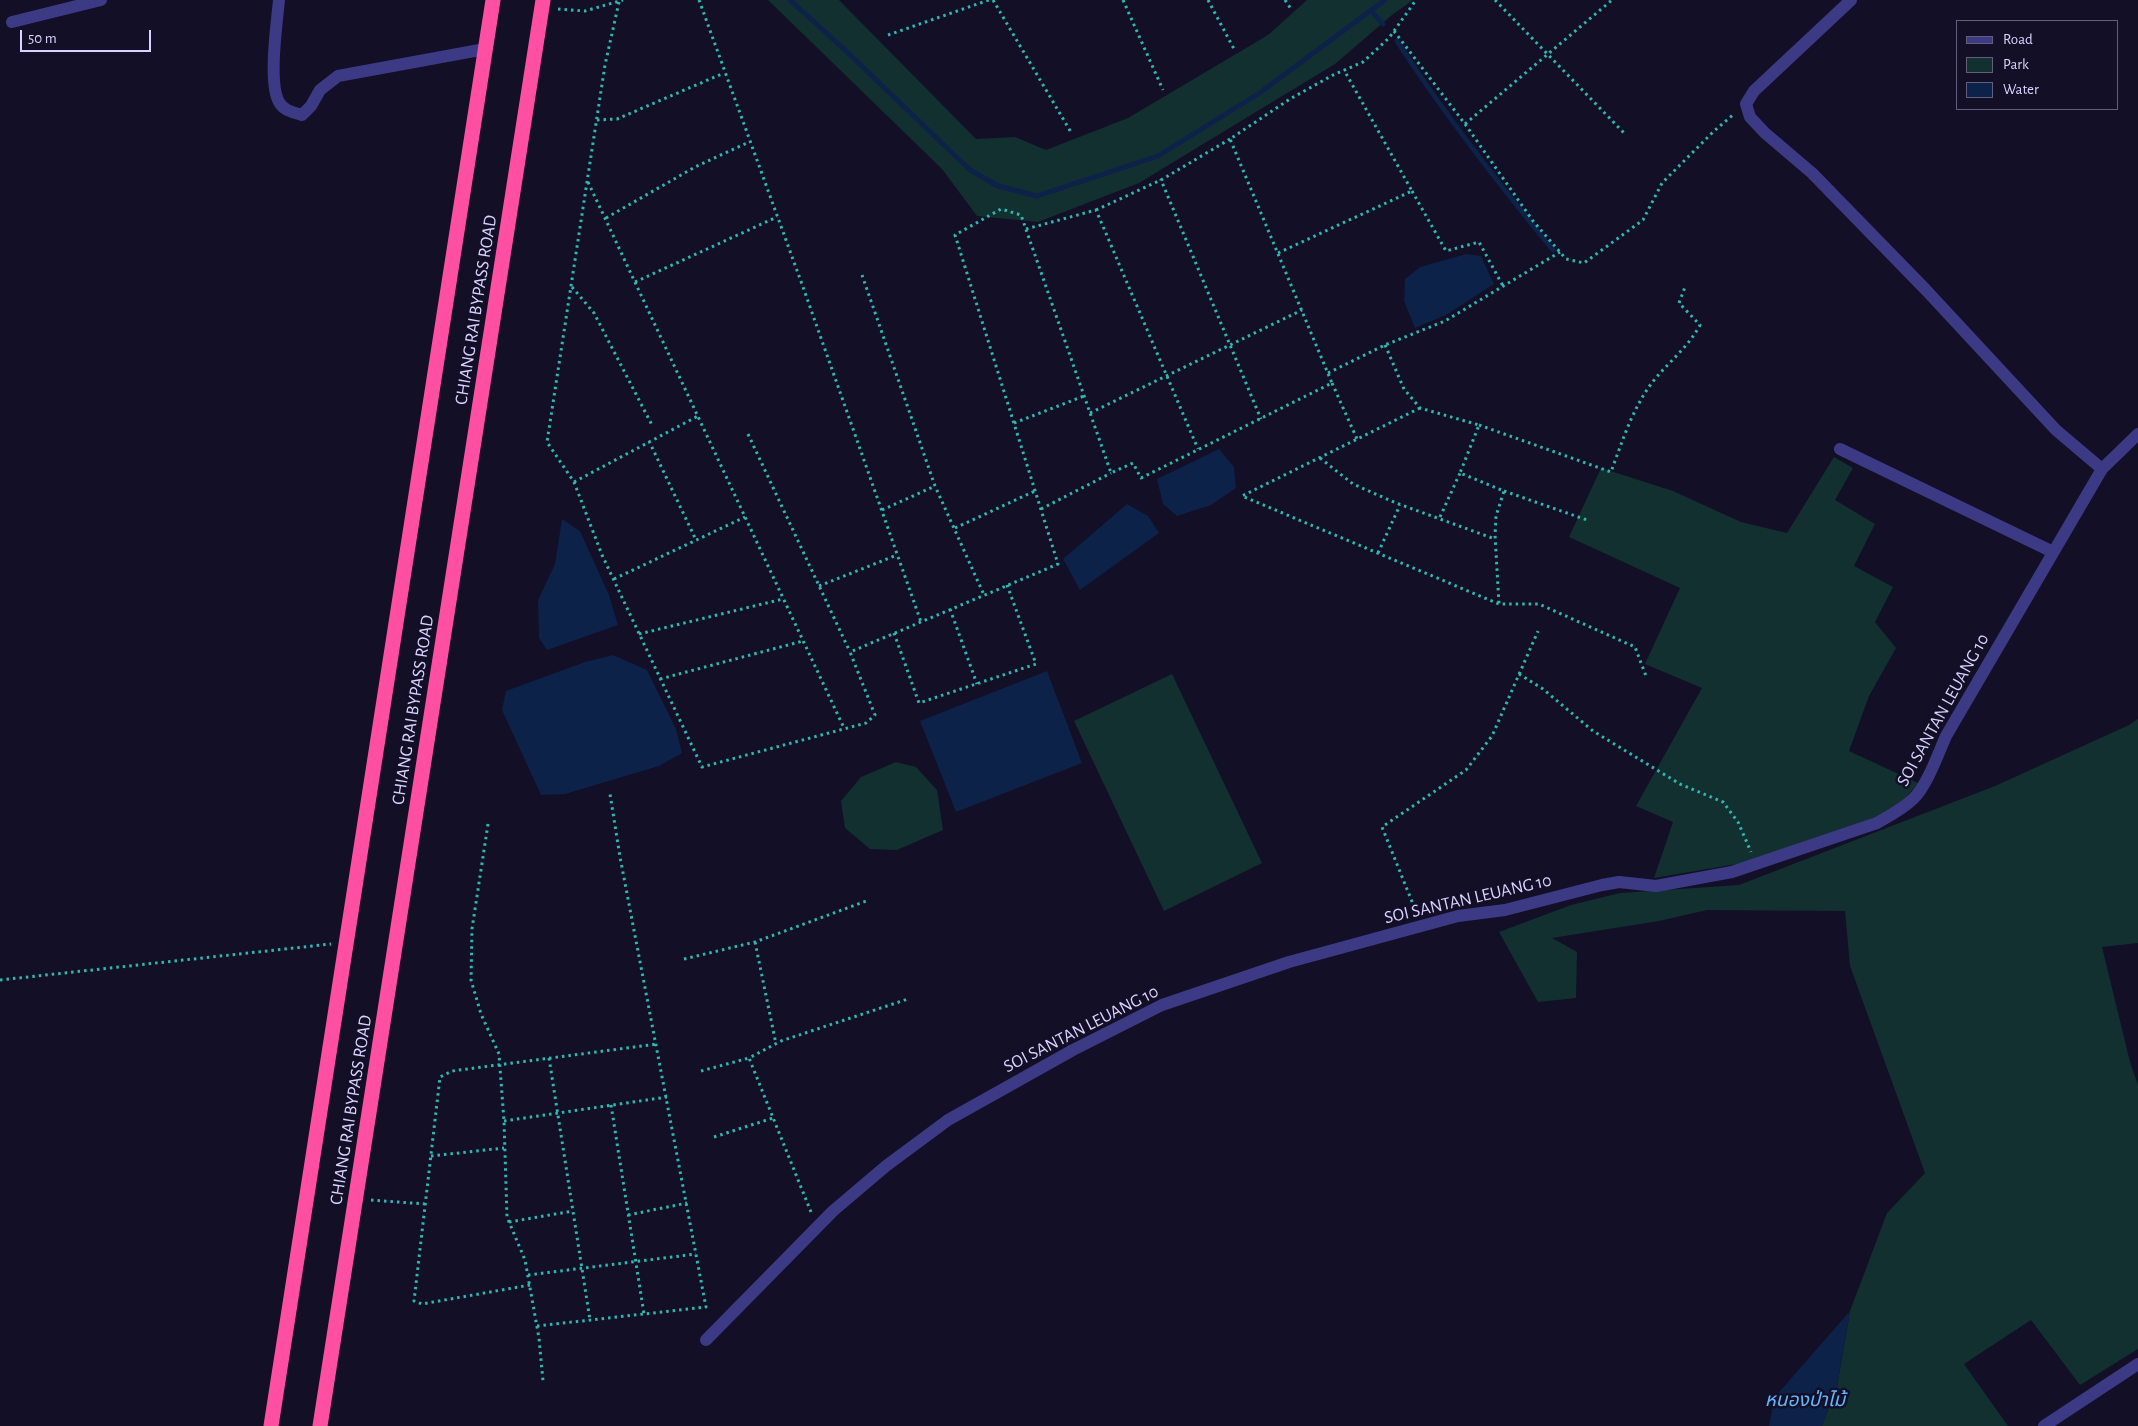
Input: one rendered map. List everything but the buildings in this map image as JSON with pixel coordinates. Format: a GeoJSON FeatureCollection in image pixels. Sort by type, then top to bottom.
{"type":"FeatureCollection","features":[{"type":"Feature","properties":{"kind":"highway","name":"CHIANG RAI BYPASS ROAD"},"geometry":{"type":"LineString","coordinates":[[271,1426],[493,0]]}},
{"type":"Feature","properties":{"kind":"highway","name":"CHIANG RAI BYPASS ROAD"},"geometry":{"type":"LineString","coordinates":[[320,1426],[543,4]]}},
{"type":"Feature","properties":{"kind":"street"},"geometry":{"type":"LineString","coordinates":[[12,22],[101,0]]}},
{"type":"Feature","properties":{"kind":"street"},"geometry":{"type":"LineString","coordinates":[[278,0],[274,52],[274,88],[278,102],[287,110],[302,115],[311,106],[320,90],[338,76],[485,49]]}},
{"type":"Feature","properties":{"kind":"street"},"geometry":{"type":"LineString","coordinates":[[1851,0],[1754,91],[1746,104],[1750,117],[1812,173],[1926,290],[2056,430],[2102,469]]}},
{"type":"Feature","properties":{"kind":"street","name":"SOI SANTAN LEUANG 10"},"geometry":{"type":"LineString","coordinates":[[706,1340],[816,1227],[886,1166],[948,1120],[1073,1050],[1162,1005],[1289,962],[1458,916],[1505,910],[1602,884],[1620,882],[1656,886],[1732,872],[1877,823],[1914,799],[1946,736],[2102,469],[2138,434]]}},
{"type":"Feature","properties":{"kind":"street"},"geometry":{"type":"LineString","coordinates":[[1840,449],[2053,552]]}},
{"type":"Feature","properties":{"kind":"street"},"geometry":{"type":"LineString","coordinates":[[2044,1426],[2138,1364]]}},
{"type":"Feature","properties":{"kind":"path"},"geometry":{"type":"LineString","coordinates":[[698,0],[921,622]]}},
{"type":"Feature","properties":{"kind":"path"},"geometry":{"type":"LineString","coordinates":[[888,35],[989,0]]}},
{"type":"Feature","properties":{"kind":"path"},"geometry":{"type":"LineString","coordinates":[[993,0],[1072,134]]}},
{"type":"Feature","properties":{"kind":"path"},"geometry":{"type":"LineString","coordinates":[[1123,0],[1163,90]]}},
{"type":"Feature","properties":{"kind":"path"},"geometry":{"type":"LineString","coordinates":[[1208,0],[1234,49]]}},
{"type":"Feature","properties":{"kind":"path"},"geometry":{"type":"LineString","coordinates":[[1285,0],[1291,9]]}},
{"type":"Feature","properties":{"kind":"path"},"geometry":{"type":"LineString","coordinates":[[1026,229],[1096,210],[1161,180],[1230,139],[1290,98],[1363,62],[1394,31],[1416,0]]}},
{"type":"Feature","properties":{"kind":"path"},"geometry":{"type":"LineString","coordinates":[[1495,0],[1625,134]]}},
{"type":"Feature","properties":{"kind":"path"},"geometry":{"type":"LineString","coordinates":[[1465,124],[1612,0]]}},
{"type":"Feature","properties":{"kind":"path"},"geometry":{"type":"LineString","coordinates":[[543,4],[585,11],[621,1],[605,65],[547,442],[574,482],[602,555],[702,767],[866,723],[875,715],[850,652],[748,434]]}},
{"type":"Feature","properties":{"kind":"path"},"geometry":{"type":"LineString","coordinates":[[1394,31],[1465,124],[1534,221],[1566,259],[1584,263],[1643,220],[1662,183],[1714,131],[1746,104]]}},
{"type":"Feature","properties":{"kind":"path"},"geometry":{"type":"LineString","coordinates":[[1344,70],[1446,251],[1479,242],[1504,286]]}},
{"type":"Feature","properties":{"kind":"path"},"geometry":{"type":"LineString","coordinates":[[597,120],[618,119],[724,74]]}},
{"type":"Feature","properties":{"kind":"path"},"geometry":{"type":"LineString","coordinates":[[1230,139],[1357,439]]}},
{"type":"Feature","properties":{"kind":"path"},"geometry":{"type":"LineString","coordinates":[[606,218],[695,167],[749,142]]}},
{"type":"Feature","properties":{"kind":"path"},"geometry":{"type":"LineString","coordinates":[[1161,180],[1261,419]]}},
{"type":"Feature","properties":{"kind":"path"},"geometry":{"type":"LineString","coordinates":[[588,181],[844,728]]}},
{"type":"Feature","properties":{"kind":"path"},"geometry":{"type":"LineString","coordinates":[[1278,253],[1412,191]]}},
{"type":"Feature","properties":{"kind":"path"},"geometry":{"type":"LineString","coordinates":[[850,652],[1058,564],[955,235],[1001,209],[1021,214],[1111,473]]}},
{"type":"Feature","properties":{"kind":"path"},"geometry":{"type":"LineString","coordinates":[[1096,210],[1198,449]]}},
{"type":"Feature","properties":{"kind":"path"},"geometry":{"type":"LineString","coordinates":[[635,282],[777,217]]}},
{"type":"Feature","properties":{"kind":"path"},"geometry":{"type":"LineString","coordinates":[[1328,373],[1385,345],[1445,321],[1560,252]]}},
{"type":"Feature","properties":{"kind":"path"},"geometry":{"type":"LineString","coordinates":[[862,275],[935,486],[984,595]]}},
{"type":"Feature","properties":{"kind":"path"},"geometry":{"type":"LineString","coordinates":[[1385,345],[1404,389],[1420,408],[1479,425],[1611,472],[1635,409],[1651,384],[1694,337],[1700,326],[1679,303],[1685,287]]}},
{"type":"Feature","properties":{"kind":"path"},"geometry":{"type":"LineString","coordinates":[[572,288],[594,313],[653,427]]}},
{"type":"Feature","properties":{"kind":"path"},"geometry":{"type":"LineString","coordinates":[[1090,412],[1302,310]]}},
{"type":"Feature","properties":{"kind":"path"},"geometry":{"type":"LineString","coordinates":[[1041,509],[1133,463],[1141,478],[1332,383]]}},
{"type":"Feature","properties":{"kind":"path"},"geometry":{"type":"LineString","coordinates":[[1014,423],[1084,396]]}},
{"type":"Feature","properties":{"kind":"path"},"geometry":{"type":"LineString","coordinates":[[1420,408],[1242,496],[1499,604],[1539,604],[1635,647],[1646,676]]}},
{"type":"Feature","properties":{"kind":"path"},"geometry":{"type":"LineString","coordinates":[[574,482],[698,416]]}},
{"type":"Feature","properties":{"kind":"path"},"geometry":{"type":"LineString","coordinates":[[1440,518],[1479,425]]}},
{"type":"Feature","properties":{"kind":"path"},"geometry":{"type":"LineString","coordinates":[[649,442],[696,541]]}},
{"type":"Feature","properties":{"kind":"path"},"geometry":{"type":"LineString","coordinates":[[1320,458],[1353,484],[1400,504],[1495,539]]}},
{"type":"Feature","properties":{"kind":"path"},"geometry":{"type":"LineString","coordinates":[[1460,473],[1504,491],[1588,520]]}},
{"type":"Feature","properties":{"kind":"path"},"geometry":{"type":"LineString","coordinates":[[882,510],[935,486]]}},
{"type":"Feature","properties":{"kind":"path"},"geometry":{"type":"LineString","coordinates":[[955,528],[1035,491]]}},
{"type":"Feature","properties":{"kind":"path"},"geometry":{"type":"LineString","coordinates":[[1499,604],[1495,539],[1496,516],[1504,491]]}},
{"type":"Feature","properties":{"kind":"path"},"geometry":{"type":"LineString","coordinates":[[1378,553],[1400,504]]}},
{"type":"Feature","properties":{"kind":"path"},"geometry":{"type":"LineString","coordinates":[[614,579],[745,518]]}},
{"type":"Feature","properties":{"kind":"path"},"geometry":{"type":"LineString","coordinates":[[819,586],[897,555]]}},
{"type":"Feature","properties":{"kind":"path"},"geometry":{"type":"LineString","coordinates":[[894,633],[919,703],[1036,664],[1007,586]]}},
{"type":"Feature","properties":{"kind":"path"},"geometry":{"type":"LineString","coordinates":[[639,634],[783,598]]}},
{"type":"Feature","properties":{"kind":"path"},"geometry":{"type":"LineString","coordinates":[[950,609],[977,684]]}},
{"type":"Feature","properties":{"kind":"path"},"geometry":{"type":"LineString","coordinates":[[1422,926],[1382,828],[1466,770],[1492,736],[1538,631]]}},
{"type":"Feature","properties":{"kind":"path"},"geometry":{"type":"LineString","coordinates":[[660,679],[803,641]]}},
{"type":"Feature","properties":{"kind":"path"},"geometry":{"type":"LineString","coordinates":[[1519,674],[1543,689],[1601,736],[1680,784],[1723,802],[1738,822],[1757,863]]}},
{"type":"Feature","properties":{"kind":"path"},"geometry":{"type":"LineString","coordinates":[[537,1326],[706,1307],[610,794]]}},
{"type":"Feature","properties":{"kind":"path"},"geometry":{"type":"LineString","coordinates":[[488,824],[472,929],[471,980],[481,1014],[499,1054],[504,1121],[505,1198],[509,1222],[525,1260],[537,1326],[543,1381]]}},
{"type":"Feature","properties":{"kind":"path"},"geometry":{"type":"LineString","coordinates":[[684,959],[754,942],[869,900]]}},
{"type":"Feature","properties":{"kind":"path"},"geometry":{"type":"LineString","coordinates":[[0,980],[346,942]]}},
{"type":"Feature","properties":{"kind":"path"},"geometry":{"type":"LineString","coordinates":[[754,942],[776,1044]]}},
{"type":"Feature","properties":{"kind":"path"},"geometry":{"type":"LineString","coordinates":[[702,1071],[749,1058],[776,1044],[908,999]]}},
{"type":"Feature","properties":{"kind":"path"},"geometry":{"type":"LineString","coordinates":[[530,1285],[422,1304],[414,1301],[440,1077],[452,1071],[657,1044]]}},
{"type":"Feature","properties":{"kind":"path"},"geometry":{"type":"LineString","coordinates":[[549,1058],[590,1320]]}},
{"type":"Feature","properties":{"kind":"path"},"geometry":{"type":"LineString","coordinates":[[749,1058],[816,1227]]}},
{"type":"Feature","properties":{"kind":"path"},"geometry":{"type":"LineString","coordinates":[[504,1121],[667,1097]]}},
{"type":"Feature","properties":{"kind":"path"},"geometry":{"type":"LineString","coordinates":[[611,1105],[644,1314]]}},
{"type":"Feature","properties":{"kind":"path"},"geometry":{"type":"LineString","coordinates":[[714,1137],[773,1118]]}},
{"type":"Feature","properties":{"kind":"path"},"geometry":{"type":"LineString","coordinates":[[431,1156],[504,1148]]}},
{"type":"Feature","properties":{"kind":"path"},"geometry":{"type":"LineString","coordinates":[[356,1198],[425,1204]]}},
{"type":"Feature","properties":{"kind":"path"},"geometry":{"type":"LineString","coordinates":[[628,1215],[686,1203]]}},
{"type":"Feature","properties":{"kind":"path"},"geometry":{"type":"LineString","coordinates":[[509,1222],[573,1211]]}},
{"type":"Feature","properties":{"kind":"path"},"geometry":{"type":"LineString","coordinates":[[528,1275],[696,1254]]}},
{"type":"Feature","properties":{"kind":"green space"},"geometry":{"type":"Polygon","coordinates":[[[768,0],[839,0],[976,139],[1015,137],[1046,150],[1128,118],[1268,35],[1307,0],[1413,0],[1392,15],[1335,64],[1139,183],[1038,222],[977,216],[942,169],[768,0]]]}},
{"type":"Feature","properties":{"kind":"green space"},"geometry":{"type":"Polygon","coordinates":[[[1834,457],[1853,468],[1835,500],[1875,524],[1854,566],[1893,587],[1875,622],[1896,648],[1869,696],[1849,751],[1918,783],[1904,800],[1880,816],[1743,863],[1654,878],[1673,822],[1636,806],[1702,688],[1645,664],[1680,588],[1569,537],[1601,468],[1673,491],[1741,522],[1787,533],[1834,457]]]}},
{"type":"Feature","properties":{"kind":"green space"},"geometry":{"type":"Polygon","coordinates":[[[1172,674],[1262,863],[1164,911],[1074,721],[1172,674]]]}},
{"type":"Feature","properties":{"kind":"green space"},"geometry":{"type":"Polygon","coordinates":[[[2138,719],[2138,943],[2102,947],[2130,1062],[2138,1085],[2138,1349],[2080,1385],[2031,1320],[1964,1364],[2008,1426],[1822,1426],[1837,1386],[1850,1311],[1887,1213],[1925,1173],[1850,966],[1845,911],[1707,910],[1659,921],[1552,938],[1577,952],[1576,998],[1538,1002],[1499,932],[1571,905],[1620,893],[1739,885],[1995,786],[2129,725],[2138,719]]]}},
{"type":"Feature","properties":{"kind":"green space"},"geometry":{"type":"Polygon","coordinates":[[[896,762],[916,767],[937,790],[943,830],[897,850],[870,849],[845,828],[841,801],[861,777],[896,762]]]}},
{"type":"Feature","properties":{"kind":"water"},"geometry":{"type":"Polygon","coordinates":[[[1466,254],[1481,256],[1494,284],[1446,315],[1415,328],[1404,301],[1405,279],[1420,267],[1466,254]]]}},
{"type":"Feature","properties":{"kind":"water"},"geometry":{"type":"Polygon","coordinates":[[[1219,449],[1234,467],[1236,488],[1211,505],[1177,516],[1163,504],[1157,479],[1219,449]]]}},
{"type":"Feature","properties":{"kind":"water"},"geometry":{"type":"Polygon","coordinates":[[[1127,504],[1148,516],[1159,533],[1080,590],[1063,559],[1127,504]]]}},
{"type":"Feature","properties":{"kind":"water"},"geometry":{"type":"Polygon","coordinates":[[[562,519],[580,531],[609,595],[618,625],[547,650],[539,638],[538,600],[555,564],[562,519]]]}},
{"type":"Feature","properties":{"kind":"water"},"geometry":{"type":"Polygon","coordinates":[[[613,655],[647,670],[676,729],[682,753],[659,766],[565,794],[541,795],[502,710],[506,691],[585,662],[613,655]]]}},
{"type":"Feature","properties":{"kind":"water"},"geometry":{"type":"Polygon","coordinates":[[[1047,671],[1082,763],[956,812],[920,721],[1047,671]]]}},
{"type":"Feature","properties":{"kind":"water","name":"หนองป่าไม้"},"geometry":{"type":"Polygon","coordinates":[[[1850,1311],[1837,1386],[1822,1426],[1769,1426],[1774,1398],[1850,1311]]]}},
{"type":"Feature","properties":{"kind":"waterway"},"geometry":{"type":"LineString","coordinates":[[790,0],[970,170],[998,186],[1037,196],[1158,156],[1258,94],[1385,0]]}},
{"type":"Feature","properties":{"kind":"waterway"},"geometry":{"type":"LineString","coordinates":[[1371,11],[1383,24]]}},
{"type":"Feature","properties":{"kind":"waterway"},"geometry":{"type":"LineString","coordinates":[[1397,41],[1433,95],[1472,148],[1553,250]]}}]}
